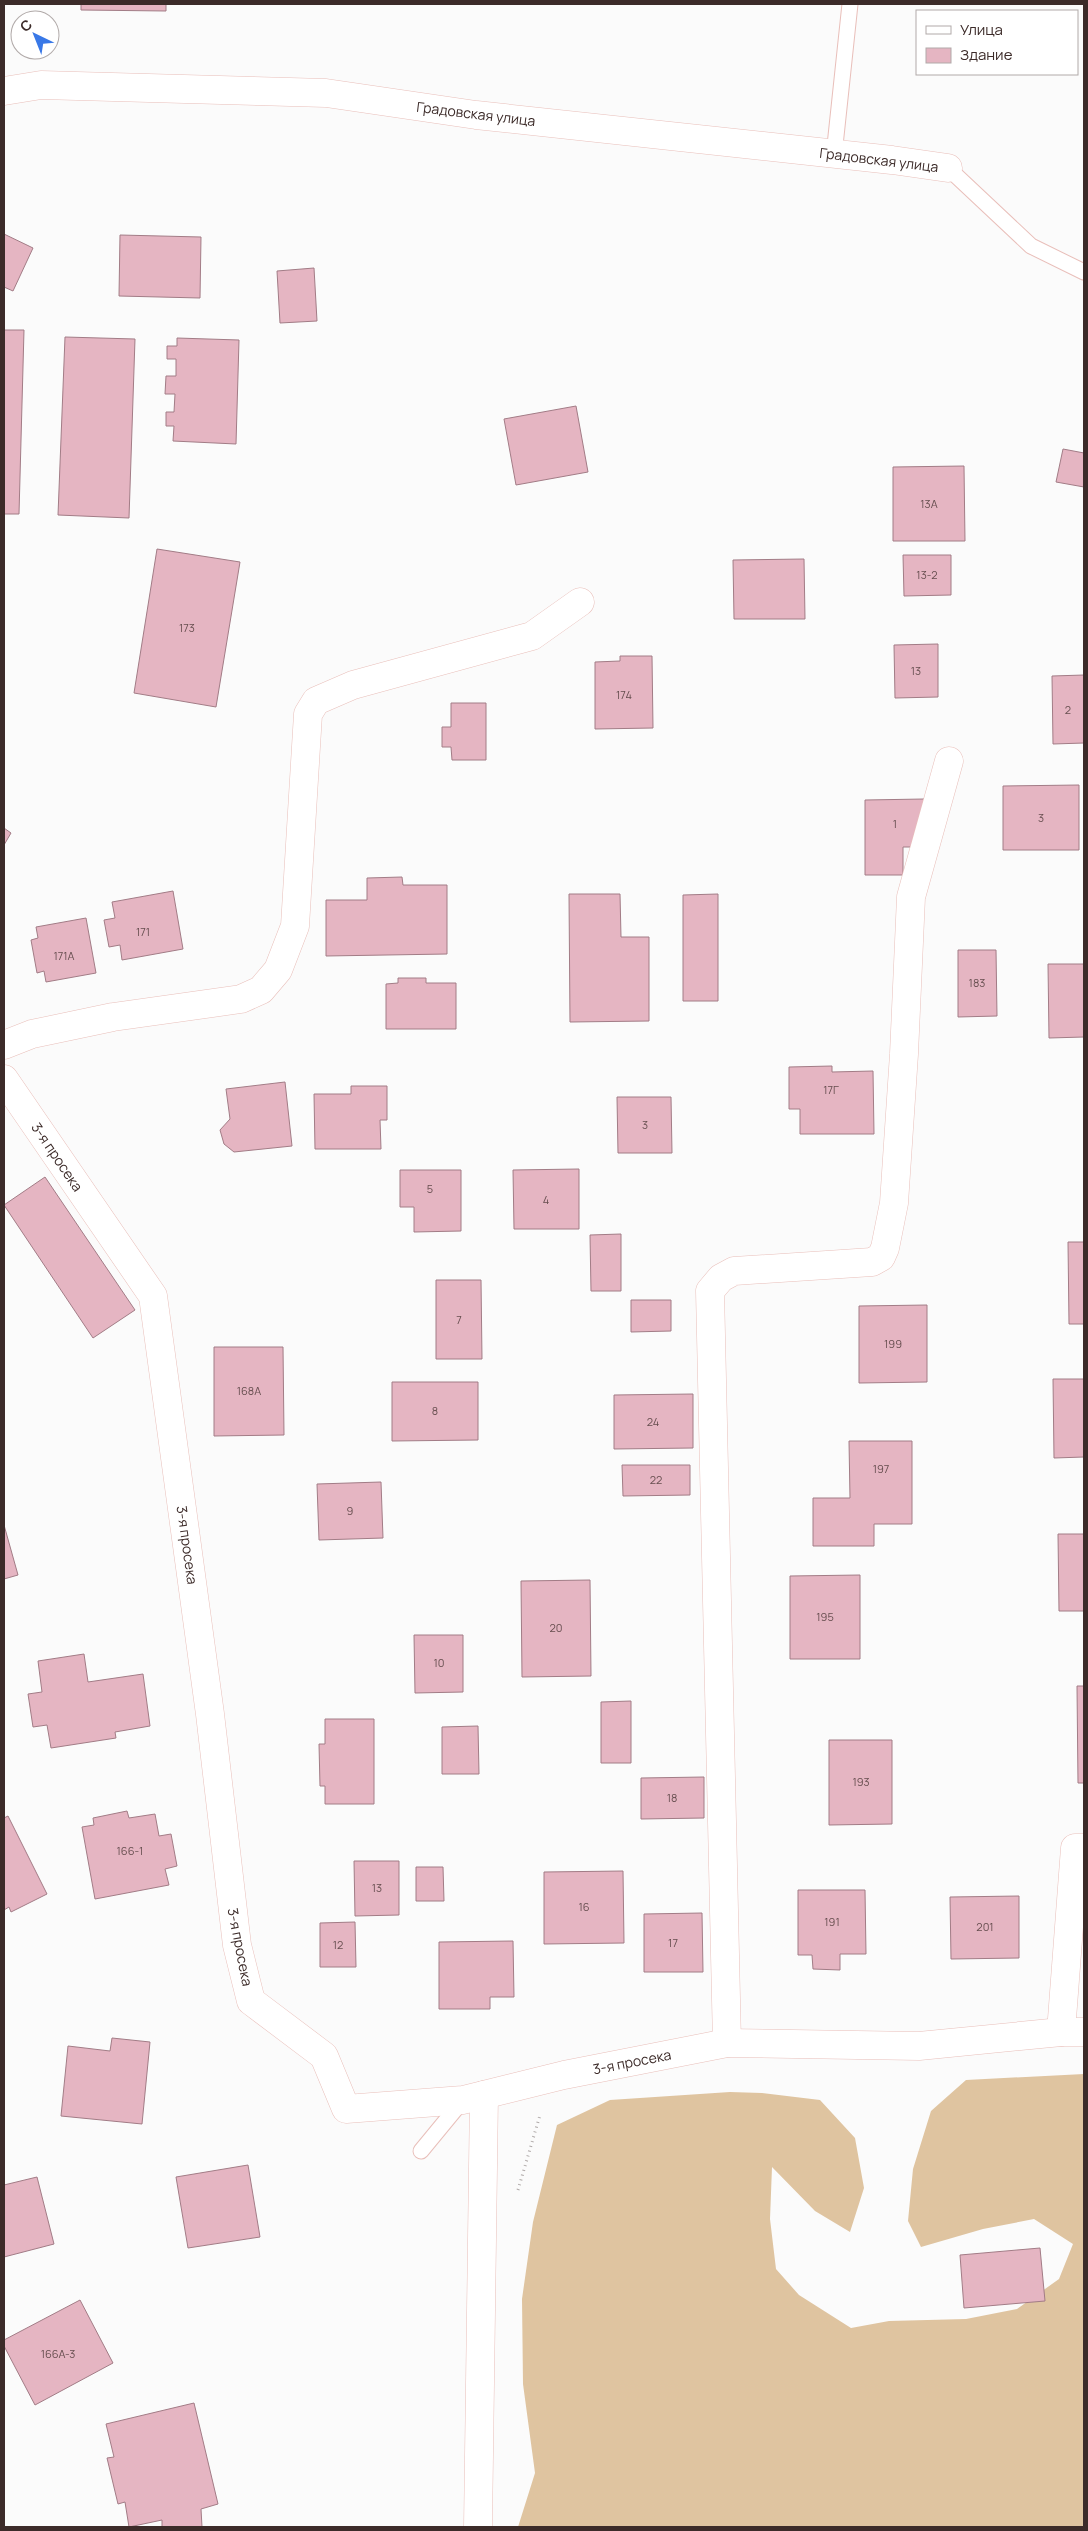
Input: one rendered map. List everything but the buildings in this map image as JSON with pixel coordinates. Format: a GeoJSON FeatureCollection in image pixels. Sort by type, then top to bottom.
{"type":"FeatureCollection","features":[{"type":"Feature","properties":{"kind":"street","name":"Градовская улица"},"geometry":{"type":"LineString","coordinates":[[4,91],[41,85],[326,93],[476,115],[892,160],[948,168]]}},
{"type":"Feature","properties":{"kind":"street"},"geometry":{"type":"LineString","coordinates":[[4,1045],[32,1034],[114,1017],[241,999],[261,990],[278,970],[295,926],[308,714],[316,702],[353,685],[532,636],[580,602]]}},
{"type":"Feature","properties":{"kind":"street"},"geometry":{"type":"LineString","coordinates":[[727,2043],[710,1291],[721,1278],[734,1271],[872,1262],[881,1257],[894,1203],[904,1054],[911,897],[949,760]]}},
{"type":"Feature","properties":{"kind":"street","name":"3-я просека"},"geometry":{"type":"LineString","coordinates":[[4,1079],[153,1296],[210,1714],[237,1945],[251,2001],[324,2056],[346,2109],[473,2097],[564,2075],[727,2043],[919,2046],[1073,2032]]}},
{"type":"Feature","properties":{"kind":"street"},"geometry":{"type":"LineString","coordinates":[[1073,2032],[1075,1848],[1084,1848]]}},
{"type":"Feature","properties":{"kind":"street"},"geometry":{"type":"LineString","coordinates":[[473,2097],[478,2527]]}},
{"type":"Feature","properties":{"kind":"lane"},"geometry":{"type":"LineString","coordinates":[[834,155],[850,4]]}},
{"type":"Feature","properties":{"kind":"lane"},"geometry":{"type":"LineString","coordinates":[[948,168],[1031,246],[1084,272]]}},
{"type":"Feature","properties":{"kind":"lane"},"geometry":{"type":"LineString","coordinates":[[421,2151],[473,2097]]}},
{"type":"Feature","properties":{"kind":"shaded area"},"geometry":{"type":"Polygon","coordinates":[[[1084,2074],[1084,2527],[518,2527],[535,2473],[523,2384],[522,2299],[533,2222],[557,2125],[610,2100],[730,2092],[762,2093],[820,2100],[855,2138],[864,2188],[850,2232],[815,2211],[772,2167],[770,2219],[776,2269],[799,2295],[851,2328],[889,2321],[966,2319],[1017,2309],[1059,2279],[1073,2244],[1034,2219],[983,2229],[921,2247],[908,2221],[913,2169],[931,2111],[966,2080],[1084,2074]]]}}]}
